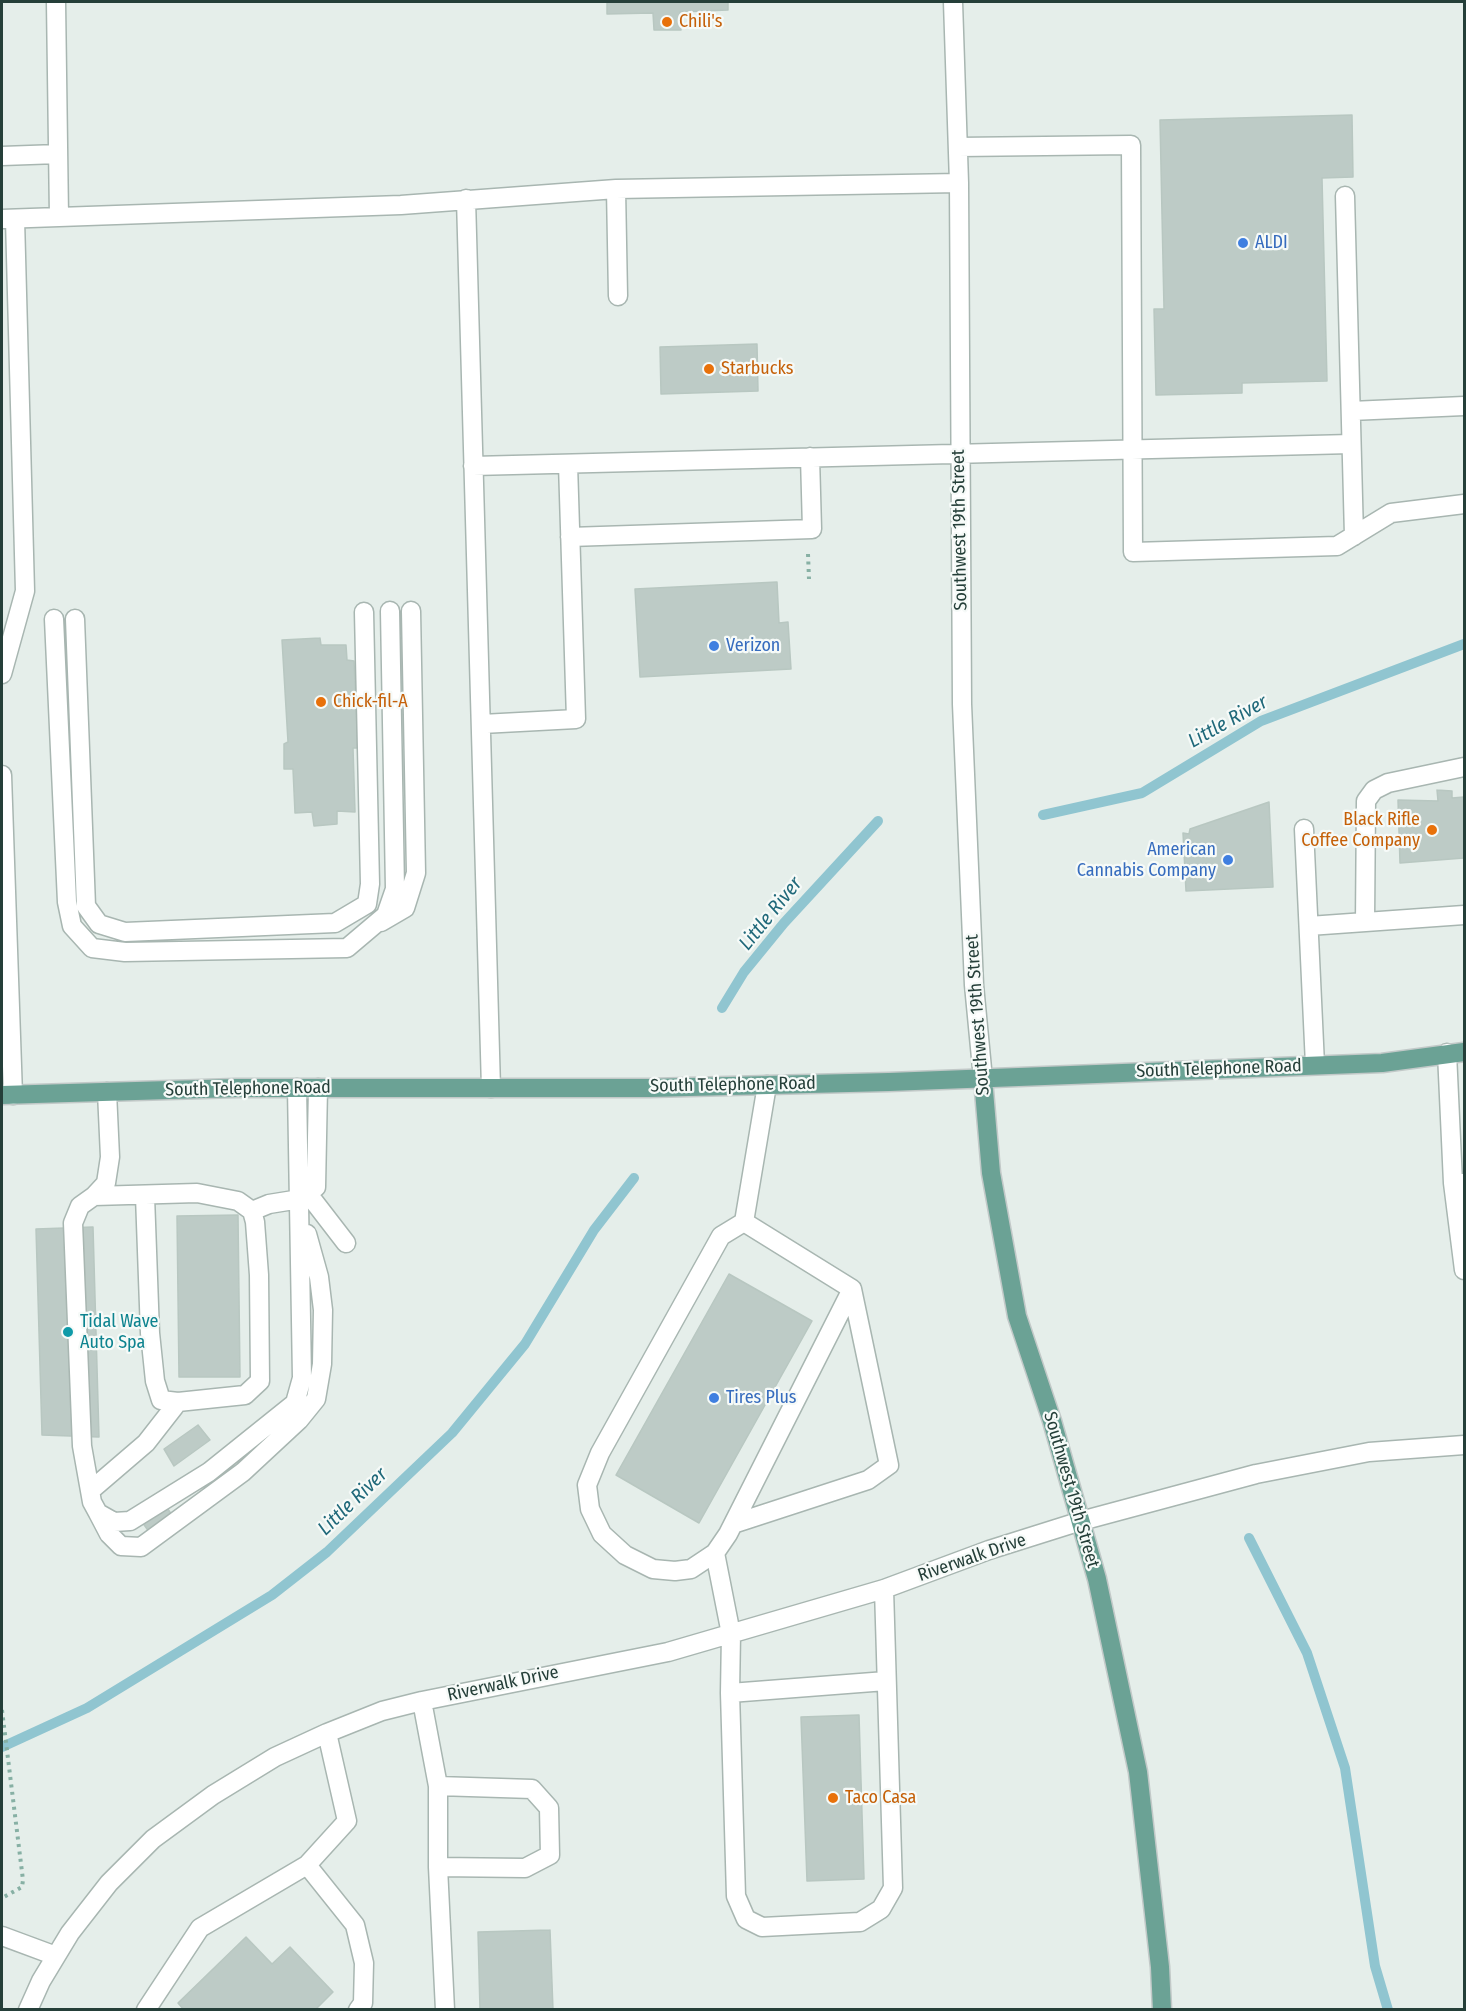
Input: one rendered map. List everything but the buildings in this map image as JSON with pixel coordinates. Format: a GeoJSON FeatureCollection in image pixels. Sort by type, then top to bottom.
{"type":"FeatureCollection","features":[{"type":"Feature","properties":{"kind":"main road","name":"South Telephone Road"},"geometry":{"type":"LineString","coordinates":[[7,1095],[297,1088],[491,1088],[983,1079],[1382,1063],[1456,1053]]}},
{"type":"Feature","properties":{"kind":"main road","name":"Southwest 19th Street"},"geometry":{"type":"LineString","coordinates":[[983,1079],[991,1173],[1017,1316],[1097,1579],[1138,1772],[1159,1956],[1162,2010]]}},
{"type":"Feature","properties":{"kind":"street"},"geometry":{"type":"LineString","coordinates":[[56,2],[59,217]]}},
{"type":"Feature","properties":{"kind":"street","name":"Southwest 19th Street"},"geometry":{"type":"LineString","coordinates":[[953,2],[959,183],[962,704],[974,985],[983,1079]]}},
{"type":"Feature","properties":{"kind":"street"},"geometry":{"type":"LineString","coordinates":[[958,147],[1131,145],[1133,552],[1337,546],[1391,513],[1464,504]]}},
{"type":"Feature","properties":{"kind":"street"},"geometry":{"type":"LineString","coordinates":[[2,156],[58,154]]}},
{"type":"Feature","properties":{"kind":"street"},"geometry":{"type":"LineString","coordinates":[[2,674],[24,591],[8,219],[401,205],[616,189],[959,183]]}},
{"type":"Feature","properties":{"kind":"street"},"geometry":{"type":"LineString","coordinates":[[616,189],[618,296]]}},
{"type":"Feature","properties":{"kind":"street"},"geometry":{"type":"LineString","coordinates":[[1345,196],[1354,536]]}},
{"type":"Feature","properties":{"kind":"street"},"geometry":{"type":"LineString","coordinates":[[466,199],[491,1088]]}},
{"type":"Feature","properties":{"kind":"street"},"geometry":{"type":"LineString","coordinates":[[1351,411],[1464,406]]}},
{"type":"Feature","properties":{"kind":"street"},"geometry":{"type":"LineString","coordinates":[[473,466],[1351,444]]}},
{"type":"Feature","properties":{"kind":"street"},"geometry":{"type":"LineString","coordinates":[[570,537],[812,530],[810,456]]}},
{"type":"Feature","properties":{"kind":"street"},"geometry":{"type":"LineString","coordinates":[[482,724],[576,719],[568,464]]}},
{"type":"Feature","properties":{"kind":"street"},"geometry":{"type":"LineString","coordinates":[[369,929],[405,908],[416,873],[411,610]]}},
{"type":"Feature","properties":{"kind":"street"},"geometry":{"type":"LineString","coordinates":[[54,619],[67,902],[72,926],[92,948],[125,952],[347,948],[386,915],[395,889],[390,611]]}},
{"type":"Feature","properties":{"kind":"street"},"geometry":{"type":"LineString","coordinates":[[75,619],[86,906],[99,924],[125,932],[136,932],[334,924],[367,904],[370,884],[364,612]]}},
{"type":"Feature","properties":{"kind":"street"},"geometry":{"type":"LineString","coordinates":[[1365,922],[1366,801],[1374,790],[1388,783],[1464,767]]}},
{"type":"Feature","properties":{"kind":"street"},"geometry":{"type":"LineString","coordinates":[[2,776],[7,1095]]}},
{"type":"Feature","properties":{"kind":"street"},"geometry":{"type":"LineString","coordinates":[[1305,829],[1315,1065]]}},
{"type":"Feature","properties":{"kind":"street"},"geometry":{"type":"LineString","coordinates":[[1309,926],[1464,915]]}},
{"type":"Feature","properties":{"kind":"street"},"geometry":{"type":"LineString","coordinates":[[1456,1053],[1464,1270]]}},
{"type":"Feature","properties":{"kind":"street"},"geometry":{"type":"LineString","coordinates":[[767,1084],[744,1222],[721,1236],[600,1453],[587,1485],[590,1509],[602,1534],[625,1555],[653,1569],[675,1571],[691,1569],[715,1553],[733,1524],[852,1289]]}},
{"type":"Feature","properties":{"kind":"street"},"geometry":{"type":"LineString","coordinates":[[98,1514],[114,1522],[130,1521],[209,1472],[296,1402],[302,1378],[300,1219],[304,1197],[299,1168],[297,1088]]}},
{"type":"Feature","properties":{"kind":"street"},"geometry":{"type":"LineString","coordinates":[[252,1211],[269,1204],[304,1197],[317,1183],[318,1088]]}},
{"type":"Feature","properties":{"kind":"street"},"geometry":{"type":"LineString","coordinates":[[107,1092],[109,1146],[106,1183],[80,1206],[73,1222],[82,1446],[90,1491],[98,1514],[109,1534],[121,1546],[141,1547],[243,1472],[299,1420],[316,1399],[322,1364],[323,1310],[310,1242],[300,1219]]}},
{"type":"Feature","properties":{"kind":"street"},"geometry":{"type":"LineString","coordinates":[[109,1146],[125,1197]]}},
{"type":"Feature","properties":{"kind":"street"},"geometry":{"type":"LineString","coordinates":[[94,1196],[125,1197],[197,1193],[238,1201],[252,1211],[259,1275],[260,1381],[245,1395],[178,1402],[161,1400],[155,1381],[150,1333],[146,1196]]}},
{"type":"Feature","properties":{"kind":"street"},"geometry":{"type":"LineString","coordinates":[[304,1197],[346,1243]]}},
{"type":"Feature","properties":{"kind":"street"},"geometry":{"type":"LineString","coordinates":[[733,1524],[868,1480],[890,1466],[852,1289],[744,1222]]}},
{"type":"Feature","properties":{"kind":"street"},"geometry":{"type":"LineString","coordinates":[[90,1491],[146,1443],[178,1402]]}},
{"type":"Feature","properties":{"kind":"street","name":"Riverwalk Drive"},"geometry":{"type":"LineString","coordinates":[[28,2010],[56,1956],[109,1883],[153,1839],[222,1789],[275,1757],[382,1711],[668,1652],[884,1589],[989,1550],[1081,1521],[1257,1474],[1369,1452],[1464,1445]]}},
{"type":"Feature","properties":{"kind":"street"},"geometry":{"type":"LineString","coordinates":[[715,1553],[731,1634],[730,1693],[736,1896],[746,1918],[762,1927],[860,1922],[881,1909],[893,1888],[884,1589]]}},
{"type":"Feature","properties":{"kind":"street"},"geometry":{"type":"LineString","coordinates":[[730,1693],[886,1681]]}},
{"type":"Feature","properties":{"kind":"street"},"geometry":{"type":"LineString","coordinates":[[422,1701],[438,1786],[438,1867],[445,2010]]}},
{"type":"Feature","properties":{"kind":"street"},"geometry":{"type":"LineString","coordinates":[[146,2010],[200,1928],[307,1865],[347,1821],[327,1733]]}},
{"type":"Feature","properties":{"kind":"street"},"geometry":{"type":"LineString","coordinates":[[438,1786],[532,1789],[549,1808],[550,1855],[525,1868],[438,1867]]}},
{"type":"Feature","properties":{"kind":"street"},"geometry":{"type":"LineString","coordinates":[[307,1865],[355,1925],[364,1963],[363,2003],[358,2010]]}},
{"type":"Feature","properties":{"kind":"street"},"geometry":{"type":"LineString","coordinates":[[2,1936],[56,1956]]}},
{"type":"Feature","properties":{"kind":"path"},"geometry":{"type":"LineString","coordinates":[[2,1710],[19,1841],[22,1887],[2,1898]]}},
{"type":"Feature","properties":{"kind":"waterway","name":"Little River"},"geometry":{"type":"LineString","coordinates":[[1043,815],[1142,793],[1261,721],[1464,644]]}},
{"type":"Feature","properties":{"kind":"waterway","name":"Little River"},"geometry":{"type":"LineString","coordinates":[[722,1008],[744,972],[784,923],[878,821]]}},
{"type":"Feature","properties":{"kind":"waterway","name":"Little River"},"geometry":{"type":"LineString","coordinates":[[2,1747],[87,1708],[272,1595],[327,1552],[452,1433],[525,1344],[594,1230],[634,1178]]}},
{"type":"Feature","properties":{"kind":"waterway"},"geometry":{"type":"LineString","coordinates":[[1249,1538],[1307,1653],[1345,1768],[1375,1966],[1388,2010]]}},
{"type":"Feature","properties":{"kind":"place","name":"Chili's"},"geometry":{"type":"Point","coordinates":[667,22]}},
{"type":"Feature","properties":{"kind":"place","name":"ALDI"},"geometry":{"type":"Point","coordinates":[1243,243]}},
{"type":"Feature","properties":{"kind":"place","name":"Starbucks"},"geometry":{"type":"Point","coordinates":[709,369]}},
{"type":"Feature","properties":{"kind":"place","name":"Verizon"},"geometry":{"type":"Point","coordinates":[714,646]}},
{"type":"Feature","properties":{"kind":"place","name":"Chick-fil-A"},"geometry":{"type":"Point","coordinates":[321,702]}},
{"type":"Feature","properties":{"kind":"place","name":"Black Rifle Coffee Company"},"geometry":{"type":"Point","coordinates":[1432,830]}},
{"type":"Feature","properties":{"kind":"place","name":"American Cannabis Company"},"geometry":{"type":"Point","coordinates":[1228,860]}},
{"type":"Feature","properties":{"kind":"place","name":"Tidal Wave Auto Spa"},"geometry":{"type":"Point","coordinates":[68,1332]}},
{"type":"Feature","properties":{"kind":"place","name":"Tires Plus"},"geometry":{"type":"Point","coordinates":[714,1398]}},
{"type":"Feature","properties":{"kind":"place","name":"Taco Casa"},"geometry":{"type":"Point","coordinates":[833,1798]}}]}
